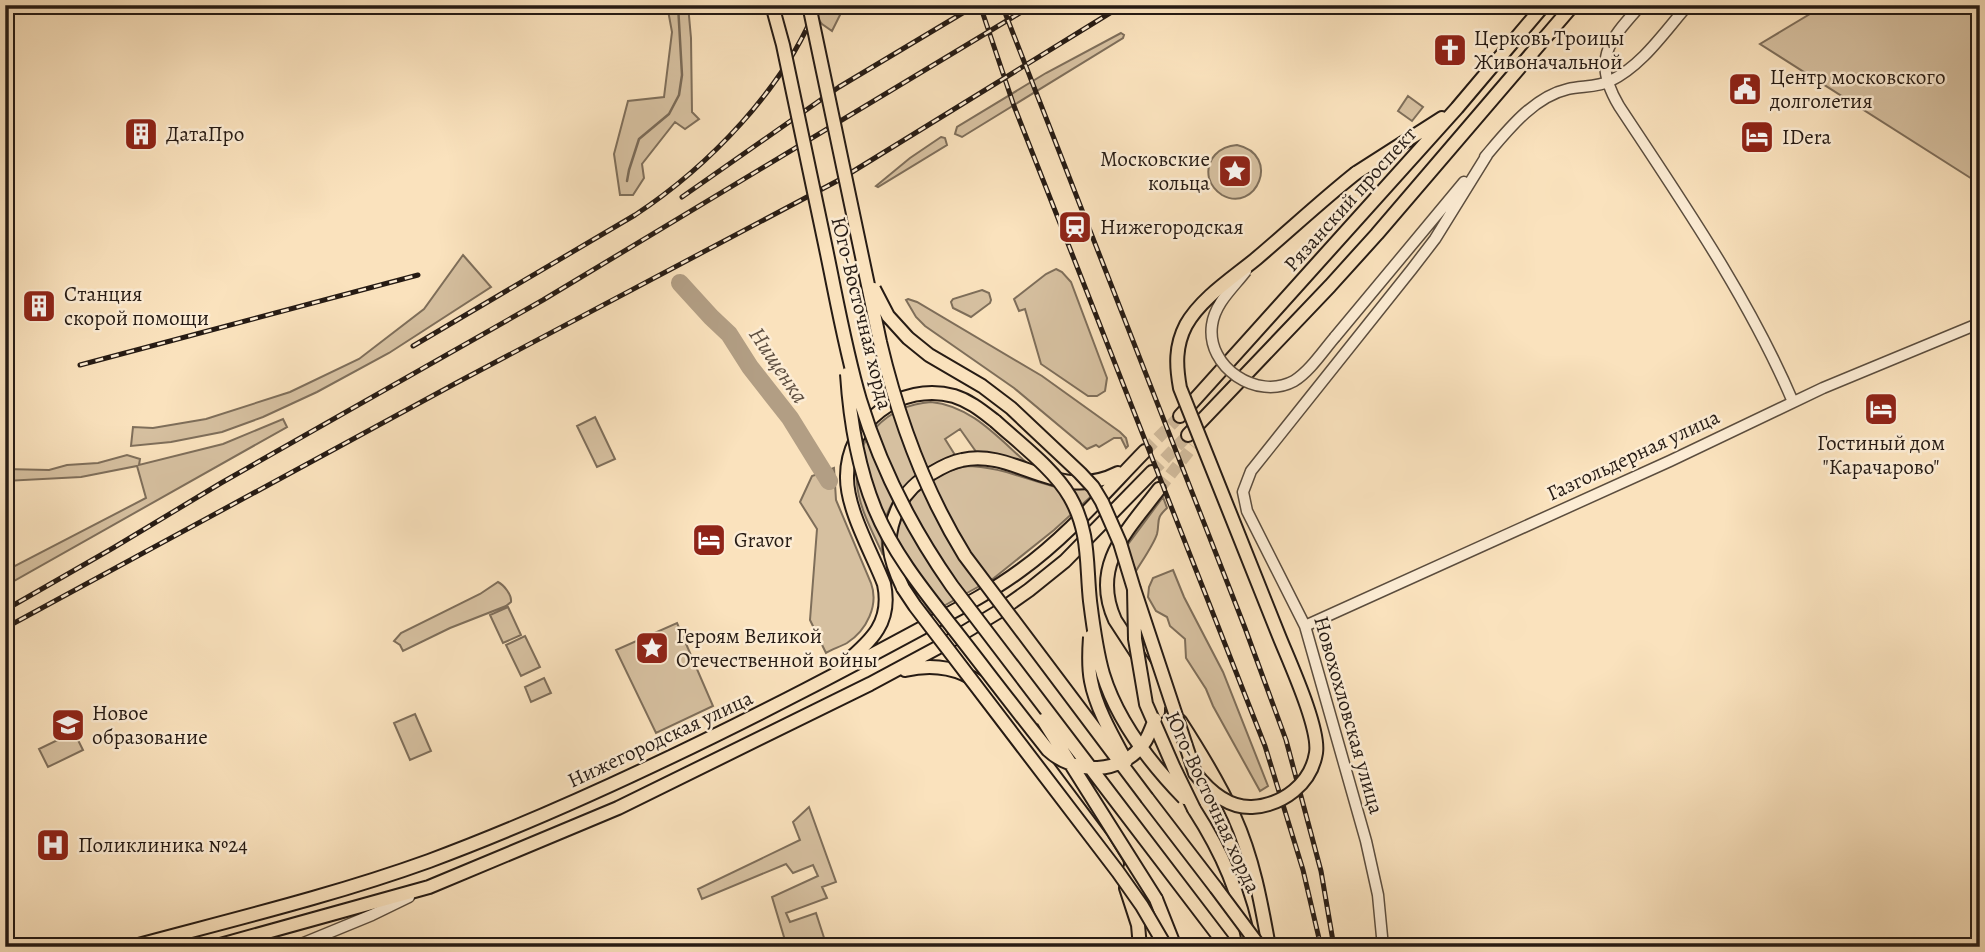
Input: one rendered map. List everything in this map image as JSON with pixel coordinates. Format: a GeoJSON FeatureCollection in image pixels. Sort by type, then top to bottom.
{"type":"FeatureCollection","features":[{"type":"Feature","properties":{"kind":"main road","name":"Юго-Восточная хорда"},"geometry":{"type":"LineString","coordinates":[[772,5],[783,46],[846,348],[861,403],[898,497],[928,552],[1227,947]]}},
{"type":"Feature","properties":{"kind":"main road","name":"Юго-Восточная хорда"},"geometry":{"type":"LineString","coordinates":[[809,5],[891,391],[908,440],[931,492],[952,535],[990,590],[1260,947]]}},
{"type":"Feature","properties":{"kind":"main road","name":"Рязанский проспект"},"geometry":{"type":"LineString","coordinates":[[1180,416],[1457,108],[1544,5]]}},
{"type":"Feature","properties":{"kind":"main road","name":"Рязанский проспект"},"geometry":{"type":"LineString","coordinates":[[1190,440],[1227,394],[1377,234],[1573,5]]}},
{"type":"Feature","properties":{"kind":"main road"},"geometry":{"type":"LineString","coordinates":[[1134,589],[1195,773],[1204,786],[1216,796],[1246,807],[1278,802],[1291,793],[1303,782],[1311,768],[1316,752],[1315,738],[1290,663],[1180,388],[1177,372],[1178,345],[1187,324],[1199,308],[1326,197],[1356,173],[1457,108]]}},
{"type":"Feature","properties":{"kind":"main road","name":"Юго-Восточная хорда"},"geometry":{"type":"LineString","coordinates":[[863,258],[880,304],[908,338],[929,355],[997,396],[1093,487],[1102,502],[1120,543],[1134,589],[1135,639],[1146,704],[1194,809],[1226,866],[1243,914],[1250,947]]}},
{"type":"Feature","properties":{"kind":"main road"},"geometry":{"type":"LineString","coordinates":[[846,348],[853,435],[875,509],[887,534],[926,594],[1048,750],[1057,759],[1083,769],[1112,766],[1126,759],[1144,744],[1157,712],[1157,700],[1149,672]]}},
{"type":"Feature","properties":{"kind":"main road"},"geometry":{"type":"LineString","coordinates":[[830,678],[874,635],[882,623],[886,609],[887,595],[884,584],[853,508],[847,485],[851,451],[861,430],[886,405],[908,396],[931,393],[963,400],[995,421],[1044,467],[1071,498],[1085,540],[1096,645],[1116,707],[1169,783],[1194,809]]}},
{"type":"Feature","properties":{"kind":"main road","name":"Нижегородская улица"},"geometry":{"type":"LineString","coordinates":[[131,947],[374,880],[465,847],[634,774],[830,678],[992,590],[1047,550],[1145,451]]}},
{"type":"Feature","properties":{"kind":"main road"},"geometry":{"type":"LineString","coordinates":[[1131,466],[1107,479],[1071,483],[1005,463],[964,459],[937,470],[913,487],[901,501],[889,534],[889,554],[903,588],[915,606],[1118,872],[1166,947]]}},
{"type":"Feature","properties":{"kind":"main road"},"geometry":{"type":"LineString","coordinates":[[891,673],[989,618],[1029,590],[1065,561],[1152,472]]}},
{"type":"Feature","properties":{"kind":"main road"},"geometry":{"type":"LineString","coordinates":[[1159,489],[1113,554],[1106,582],[1110,609],[1214,777],[1234,816],[1249,855],[1269,947]]}},
{"type":"Feature","properties":{"kind":"main road"},"geometry":{"type":"LineString","coordinates":[[1091,606],[1091,683],[1102,713],[1147,798]]}},
{"type":"Feature","properties":{"kind":"main road","name":"Юго-Восточная хорда"},"geometry":{"type":"LineString","coordinates":[[994,642],[1156,899],[1175,947]]}},
{"type":"Feature","properties":{"kind":"main road"},"geometry":{"type":"LineString","coordinates":[[891,673],[917,667],[950,668],[976,680],[994,695],[1111,854],[1133,906],[1140,947]]}},
{"type":"Feature","properties":{"kind":"main road","name":"Нижегородская улица"},"geometry":{"type":"LineString","coordinates":[[213,947],[429,887],[618,808],[891,673]]}},
{"type":"Feature","properties":{"kind":"street"},"geometry":{"type":"LineString","coordinates":[[1641,5],[1614,36],[1606,53],[1607,83],[1734,287],[1793,401]]}},
{"type":"Feature","properties":{"kind":"street"},"geometry":{"type":"LineString","coordinates":[[1255,260],[1223,298],[1212,327],[1212,340],[1219,356],[1238,378],[1248,384],[1279,386],[1294,380],[1308,369],[1487,155],[1527,112],[1547,97],[1565,89],[1607,83],[1623,74],[1688,5]]}},
{"type":"Feature","properties":{"kind":"street","name":"Новохохловская улица"},"geometry":{"type":"LineString","coordinates":[[1383,947],[1378,895],[1366,841],[1305,625],[1247,512],[1243,492],[1246,480],[1264,452],[1435,239],[1487,155]]}},
{"type":"Feature","properties":{"kind":"street","name":"Газгольдерная улица"},"geometry":{"type":"LineString","coordinates":[[1305,625],[1670,461],[1793,401],[1980,323]]}},
{"type":"Feature","properties":{"kind":"street"},"geometry":{"type":"LineString","coordinates":[[295,947],[372,915],[429,887]]}},
{"type":"Feature","properties":{"kind":"shaded area"},"geometry":{"type":"Polygon","coordinates":[[[667,5],[688,5],[692,112],[699,119],[685,129],[675,122],[642,164],[644,178],[633,195],[620,195],[614,154],[628,101],[664,97],[672,32],[667,5]]]}},
{"type":"Feature","properties":{"kind":"shaded area"},"geometry":{"type":"Polygon","coordinates":[[[821,5],[845,5],[832,31],[816,16],[821,5]]]}},
{"type":"Feature","properties":{"kind":"shaded area"},"geometry":{"type":"Polygon","coordinates":[[[1825,5],[1980,5],[1980,184],[1760,44],[1825,5]]]}},
{"type":"Feature","properties":{"kind":"shaded area"},"geometry":{"type":"Polygon","coordinates":[[[1121,33],[1123,38],[962,137],[955,134],[957,127],[1046,73],[1121,33]]]}},
{"type":"Feature","properties":{"kind":"shaded area"},"geometry":{"type":"Polygon","coordinates":[[[1408,96],[1423,107],[1412,121],[1398,111],[1408,96]]]}},
{"type":"Feature","properties":{"kind":"shaded area"},"geometry":{"type":"Polygon","coordinates":[[[941,137],[945,138],[947,145],[876,186],[910,158],[941,137]]]}},
{"type":"Feature","properties":{"kind":"shaded area"},"geometry":{"type":"Polygon","coordinates":[[[1237,145],[1251,151],[1261,170],[1254,190],[1245,197],[1234,199],[1216,190],[1208,171],[1215,155],[1237,145]],[[1238,159],[1227,161],[1222,169],[1223,175],[1233,184],[1242,182],[1249,174],[1245,163],[1238,159]]]}},
{"type":"Feature","properties":{"kind":"shaded area"},"geometry":{"type":"Polygon","coordinates":[[[463,255],[491,287],[389,353],[317,392],[222,432],[171,442],[131,446],[133,427],[153,428],[206,419],[290,392],[359,359],[424,309],[463,255]]]}},
{"type":"Feature","properties":{"kind":"shaded area"},"geometry":{"type":"Polygon","coordinates":[[[1056,269],[1071,282],[1107,378],[1105,391],[1097,396],[1088,396],[1041,364],[1025,309],[1019,311],[1014,299],[1056,269]]]}},
{"type":"Feature","properties":{"kind":"shaded area"},"geometry":{"type":"Polygon","coordinates":[[[982,290],[989,293],[990,303],[971,317],[953,308],[953,299],[982,290]]]}},
{"type":"Feature","properties":{"kind":"shaded area"},"geometry":{"type":"Polygon","coordinates":[[[906,300],[1042,376],[1120,432],[1126,438],[1128,446],[1126,448],[1121,438],[1114,438],[1099,447],[1096,445],[1087,449],[1014,388],[925,326],[916,317],[906,300]]]}},
{"type":"Feature","properties":{"kind":"shaded area"},"geometry":{"type":"Polygon","coordinates":[[[931,402],[946,405],[972,417],[1028,464],[1006,457],[977,453],[960,429],[945,439],[955,455],[918,474],[891,506],[882,533],[883,555],[860,502],[857,468],[860,453],[876,427],[887,417],[915,405],[931,402]]]}},
{"type":"Feature","properties":{"kind":"shaded area"},"geometry":{"type":"Polygon","coordinates":[[[595,417],[615,459],[597,467],[577,426],[595,417]]]}},
{"type":"Feature","properties":{"kind":"shaded area"},"geometry":{"type":"Polygon","coordinates":[[[283,419],[287,427],[5,586],[5,571],[146,498],[137,466],[81,477],[5,481],[5,469],[49,470],[67,465],[98,463],[127,455],[140,459],[139,465],[223,444],[283,419]]]}},
{"type":"Feature","properties":{"kind":"shaded area"},"geometry":{"type":"Polygon","coordinates":[[[965,466],[999,470],[1058,487],[1097,491],[994,578],[931,613],[900,567],[895,535],[907,504],[917,492],[949,471],[965,466]]]}},
{"type":"Feature","properties":{"kind":"shaded area"},"geometry":{"type":"Polygon","coordinates":[[[834,468],[836,500],[871,583],[873,600],[870,616],[854,638],[826,653],[810,620],[817,529],[800,502],[812,476],[834,468]]]}},
{"type":"Feature","properties":{"kind":"shaded area"},"geometry":{"type":"Polygon","coordinates":[[[1163,497],[1167,508],[1159,518],[1153,543],[1136,571],[1126,547],[1163,497]]]}},
{"type":"Feature","properties":{"kind":"shaded area"},"geometry":{"type":"Polygon","coordinates":[[[1173,570],[1223,672],[1268,786],[1260,791],[1206,689],[1186,658],[1185,639],[1170,626],[1167,617],[1156,611],[1148,597],[1153,578],[1173,570]]]}},
{"type":"Feature","properties":{"kind":"shaded area"},"geometry":{"type":"Polygon","coordinates":[[[498,582],[510,596],[511,602],[506,606],[450,628],[403,651],[394,641],[401,633],[480,594],[498,582]]]}},
{"type":"Feature","properties":{"kind":"shaded area"},"geometry":{"type":"Polygon","coordinates":[[[508,607],[521,635],[503,643],[490,615],[508,607]]]}},
{"type":"Feature","properties":{"kind":"shaded area"},"geometry":{"type":"Polygon","coordinates":[[[677,623],[713,706],[656,733],[616,650],[677,623]]]}},
{"type":"Feature","properties":{"kind":"shaded area"},"geometry":{"type":"Polygon","coordinates":[[[525,636],[540,667],[521,676],[506,645],[525,636]]]}},
{"type":"Feature","properties":{"kind":"shaded area"},"geometry":{"type":"Polygon","coordinates":[[[544,678],[551,693],[531,702],[525,687],[544,678]]]}},
{"type":"Feature","properties":{"kind":"shaded area"},"geometry":{"type":"Polygon","coordinates":[[[415,714],[431,751],[410,760],[394,723],[415,714]]]}},
{"type":"Feature","properties":{"kind":"shaded area"},"geometry":{"type":"Polygon","coordinates":[[[74,732],[83,750],[48,767],[39,749],[74,732]]]}},
{"type":"Feature","properties":{"kind":"shaded area"},"geometry":{"type":"Polygon","coordinates":[[[809,807],[836,882],[822,887],[827,898],[786,913],[790,922],[816,913],[827,947],[787,947],[772,897],[818,876],[813,865],[793,873],[786,864],[702,899],[698,889],[800,840],[793,822],[809,807]]]}},
{"type":"Feature","properties":{"kind":"waterway","name":"Нищенка"},"geometry":{"type":"LineString","coordinates":[[627,181],[639,139],[669,114],[679,95],[682,75],[678,5]]}},
{"type":"Feature","properties":{"kind":"waterway","name":"Нищенка"},"geometry":{"type":"LineString","coordinates":[[680,283],[729,334],[750,367],[790,418],[829,481]]}},
{"type":"Feature","properties":{"kind":"tunnel"},"geometry":{"type":"LineString","coordinates":[[1145,451],[1180,416]]}},
{"type":"Feature","properties":{"kind":"tunnel"},"geometry":{"type":"LineString","coordinates":[[1152,472],[1188,435]]}},
{"type":"Feature","properties":{"kind":"tunnel"},"geometry":{"type":"LineString","coordinates":[[1159,489],[1193,446]]}},
{"type":"Feature","properties":{"kind":"railway"},"geometry":{"type":"LineString","coordinates":[[413,346],[635,215],[690,174],[765,95],[803,36],[817,5]]}},
{"type":"Feature","properties":{"kind":"railway"},"geometry":{"type":"LineString","coordinates":[[682,197],[839,87],[976,5]]}},
{"type":"Feature","properties":{"kind":"railway"},"geometry":{"type":"LineString","coordinates":[[980,5],[1014,106],[1265,746],[1303,870],[1321,947]]}},
{"type":"Feature","properties":{"kind":"railway"},"geometry":{"type":"LineString","coordinates":[[1002,5],[1245,628],[1286,740],[1321,871],[1334,947]]}},
{"type":"Feature","properties":{"kind":"railway"},"geometry":{"type":"LineString","coordinates":[[5,610],[221,483],[543,300],[1033,5]]}},
{"type":"Feature","properties":{"kind":"railway"},"geometry":{"type":"LineString","coordinates":[[5,628],[458,382],[839,180],[1123,5]]}},
{"type":"Feature","properties":{"kind":"railway"},"geometry":{"type":"LineString","coordinates":[[80,365],[418,275]]}},
{"type":"Feature","properties":{"kind":"place","name":"Церковь Троицы Живоначальной"},"geometry":{"type":"Point","coordinates":[1450,50]}},
{"type":"Feature","properties":{"kind":"place","name":"Центр московского долголетия"},"geometry":{"type":"Point","coordinates":[1745,89]}},
{"type":"Feature","properties":{"kind":"place","name":"ДатаПро"},"geometry":{"type":"Point","coordinates":[141,134]}},
{"type":"Feature","properties":{"kind":"place","name":"IDera"},"geometry":{"type":"Point","coordinates":[1757,137]}},
{"type":"Feature","properties":{"kind":"place","name":"Московские кольца"},"geometry":{"type":"Point","coordinates":[1235,171]}},
{"type":"Feature","properties":{"kind":"place","name":"Нижегородская"},"geometry":{"type":"Point","coordinates":[1075,227]}},
{"type":"Feature","properties":{"kind":"place","name":"Станция скорой помощи"},"geometry":{"type":"Point","coordinates":[39,306]}},
{"type":"Feature","properties":{"kind":"place","name":"Гостиный дом \"Карачарово\""},"geometry":{"type":"Point","coordinates":[1881,409]}},
{"type":"Feature","properties":{"kind":"place","name":"Gravor"},"geometry":{"type":"Point","coordinates":[709,540]}},
{"type":"Feature","properties":{"kind":"place","name":"Героям Великой Отечественной войны"},"geometry":{"type":"Point","coordinates":[652,648]}},
{"type":"Feature","properties":{"kind":"place","name":"Новое образование"},"geometry":{"type":"Point","coordinates":[68,725]}},
{"type":"Feature","properties":{"kind":"place","name":"Поликлиника №24"},"geometry":{"type":"Point","coordinates":[53,845]}}]}
